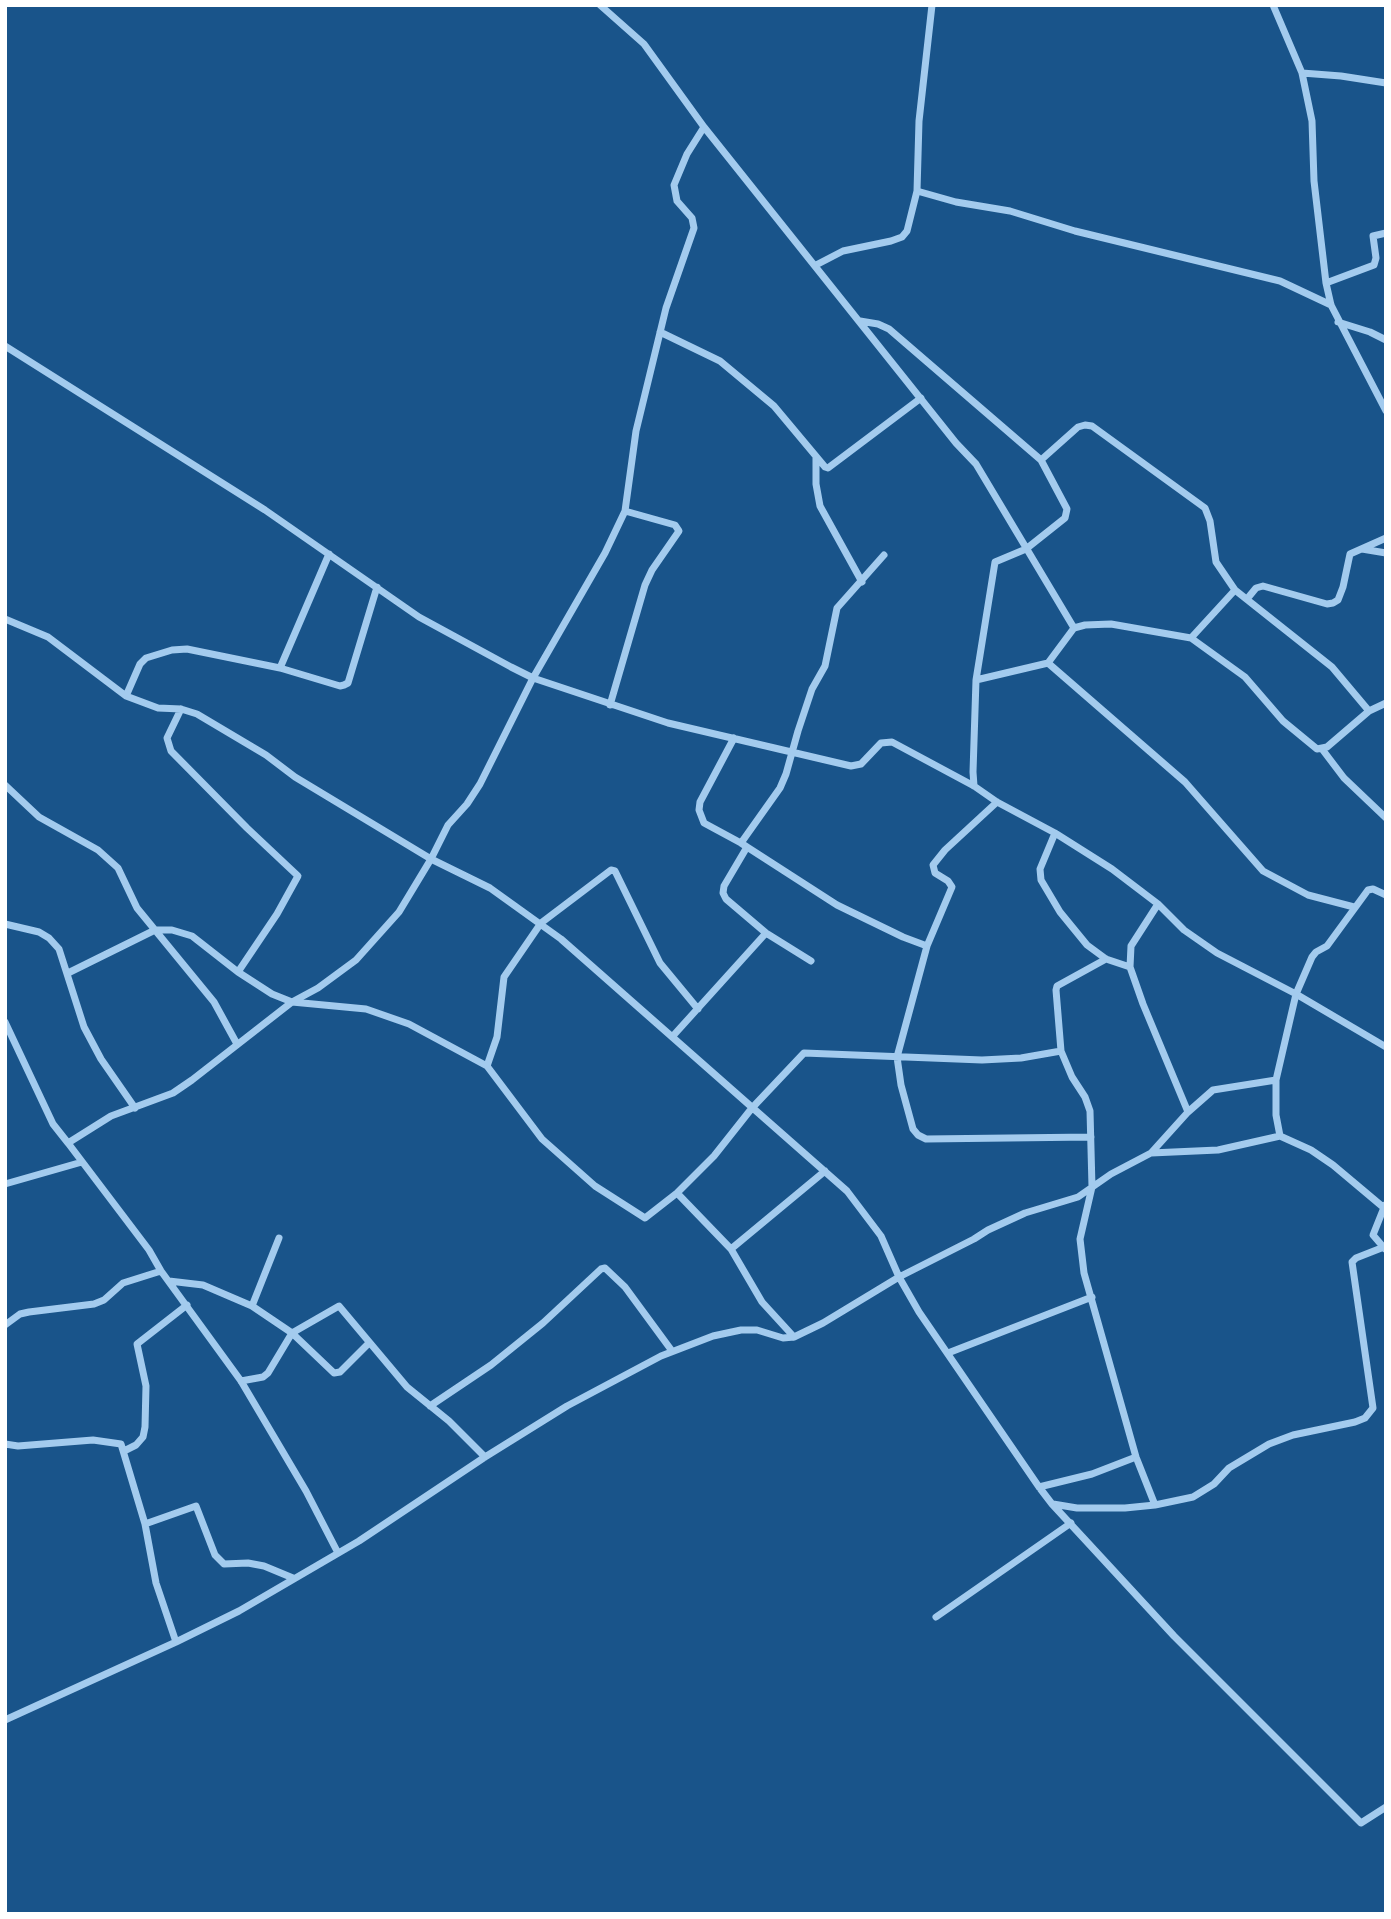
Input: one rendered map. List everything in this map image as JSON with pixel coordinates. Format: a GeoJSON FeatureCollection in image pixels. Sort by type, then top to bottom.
{"type":"FeatureCollection","features":[{"type":"Feature","properties":{"kind":"street"},"geometry":{"type":"LineString","coordinates":[[600,5],[644,44],[704,127],[976,464],[1074,628]]}},
{"type":"Feature","properties":{"kind":"street"},"geometry":{"type":"LineString","coordinates":[[816,265],[843,251],[902,237],[907,231],[917,191],[919,121],[932,5]]}},
{"type":"Feature","properties":{"kind":"street"},"geometry":{"type":"LineString","coordinates":[[1273,5],[1302,73],[1312,121],[1314,181],[1325,283],[1331,305],[1386,411]]}},
{"type":"Feature","properties":{"kind":"street"},"geometry":{"type":"LineString","coordinates":[[1302,73],[1386,83]]}},
{"type":"Feature","properties":{"kind":"street"},"geometry":{"type":"LineString","coordinates":[[68,1143],[98,1123],[173,1093],[216,1063],[292,1002],[318,988],[361,956],[400,912],[448,825],[480,784],[533,678],[605,553],[625,511],[636,431],[660,332],[673,285],[694,228],[692,218],[677,201],[674,185],[687,154],[704,127]]}},
{"type":"Feature","properties":{"kind":"street"},"geometry":{"type":"LineString","coordinates":[[917,191],[956,202],[1010,211],[1075,231],[1280,281],[1331,305]]}},
{"type":"Feature","properties":{"kind":"street"},"geometry":{"type":"LineString","coordinates":[[1325,283],[1374,265],[1376,258],[1373,236],[1386,233]]}},
{"type":"Feature","properties":{"kind":"street"},"geometry":{"type":"LineString","coordinates":[[860,321],[889,329],[1041,460],[1067,509],[1067,514],[1026,549],[998,559],[993,567],[976,680],[972,772],[974,786]]}},
{"type":"Feature","properties":{"kind":"street"},"geometry":{"type":"LineString","coordinates":[[1338,321],[1386,340]]}},
{"type":"Feature","properties":{"kind":"street"},"geometry":{"type":"LineString","coordinates":[[660,332],[720,361],[774,406],[825,467],[832,467],[921,398]]}},
{"type":"Feature","properties":{"kind":"street"},"geometry":{"type":"LineString","coordinates":[[5,346],[265,510],[419,617],[533,678],[668,723],[855,766],[861,764],[881,743],[892,742],[974,786],[1112,869],[1158,904],[1184,930],[1217,953],[1296,994],[1386,1047]]}},
{"type":"Feature","properties":{"kind":"street"},"geometry":{"type":"LineString","coordinates":[[1041,460],[1078,427],[1092,426],[1205,508],[1210,521],[1216,562],[1235,590],[1332,667],[1369,711]]}},
{"type":"Feature","properties":{"kind":"street"},"geometry":{"type":"LineString","coordinates":[[816,456],[816,484],[820,506],[862,582]]}},
{"type":"Feature","properties":{"kind":"street"},"geometry":{"type":"LineString","coordinates":[[610,705],[645,585],[679,531],[675,525],[625,511]]}},
{"type":"Feature","properties":{"kind":"street"},"geometry":{"type":"LineString","coordinates":[[1247,599],[1256,588],[1263,586],[1327,604],[1333,603],[1339,600],[1350,554],[1386,538]]}},
{"type":"Feature","properties":{"kind":"street"},"geometry":{"type":"LineString","coordinates":[[1362,549],[1386,553]]}},
{"type":"Feature","properties":{"kind":"street"},"geometry":{"type":"LineString","coordinates":[[280,668],[328,554]]}},
{"type":"Feature","properties":{"kind":"street"},"geometry":{"type":"LineString","coordinates":[[811,961],[766,933],[726,899],[724,886],[744,845],[780,788],[812,689],[825,666],[837,608],[884,555]]}},
{"type":"Feature","properties":{"kind":"street"},"geometry":{"type":"LineString","coordinates":[[126,696],[142,661],[172,650],[198,650],[280,668],[340,687],[348,683],[377,587]]}},
{"type":"Feature","properties":{"kind":"street"},"geometry":{"type":"LineString","coordinates":[[1191,638],[1235,590]]}},
{"type":"Feature","properties":{"kind":"street"},"geometry":{"type":"LineString","coordinates":[[5,619],[48,637],[126,696],[158,708],[181,709],[197,714],[266,754],[295,777],[431,859],[490,888],[541,923],[847,1191],[880,1236],[919,1312],[1052,1504],[1174,1636],[1362,1823],[1386,1807]]}},
{"type":"Feature","properties":{"kind":"street"},"geometry":{"type":"LineString","coordinates":[[976,680],[1048,663],[1074,628],[1096,623],[1191,638],[1245,677],[1283,721],[1317,749],[1322,749],[1369,711],[1386,704]]}},
{"type":"Feature","properties":{"kind":"street"},"geometry":{"type":"LineString","coordinates":[[1048,663],[1185,782],[1264,871],[1308,895],[1354,907]]}},
{"type":"Feature","properties":{"kind":"street"},"geometry":{"type":"LineString","coordinates":[[181,709],[167,738],[171,751],[298,876],[277,914],[238,972]]}},
{"type":"Feature","properties":{"kind":"street"},"geometry":{"type":"LineString","coordinates":[[734,737],[700,802],[699,810],[705,822],[837,905],[927,946]]}},
{"type":"Feature","properties":{"kind":"street"},"geometry":{"type":"LineString","coordinates":[[1322,749],[1344,778],[1386,818]]}},
{"type":"Feature","properties":{"kind":"street"},"geometry":{"type":"LineString","coordinates":[[5,785],[40,817],[99,850],[118,868],[136,908],[214,1002],[237,1044]]}},
{"type":"Feature","properties":{"kind":"street"},"geometry":{"type":"LineString","coordinates":[[998,802],[945,850],[933,865],[935,873],[952,887],[927,946],[897,1057],[901,1085],[913,1129],[926,1139],[1091,1137]]}},
{"type":"Feature","properties":{"kind":"street"},"geometry":{"type":"LineString","coordinates":[[1055,833],[1040,869],[1041,880],[1060,912],[1087,945],[1106,959],[1130,967]]}},
{"type":"Feature","properties":{"kind":"street"},"geometry":{"type":"LineString","coordinates":[[487,1066],[497,1037],[504,977],[541,923],[607,871],[615,871],[660,964],[698,1009]]}},
{"type":"Feature","properties":{"kind":"street"},"geometry":{"type":"LineString","coordinates":[[1280,1136],[1276,1115],[1276,1080],[1296,994],[1312,957],[1327,946],[1368,890],[1373,889],[1386,895]]}},
{"type":"Feature","properties":{"kind":"street"},"geometry":{"type":"LineString","coordinates":[[1158,904],[1130,946],[1130,967],[1188,1112]]}},
{"type":"Feature","properties":{"kind":"street"},"geometry":{"type":"LineString","coordinates":[[5,923],[39,932],[59,949],[85,1027],[107,1068],[135,1108]]}},
{"type":"Feature","properties":{"kind":"street"},"geometry":{"type":"LineString","coordinates":[[68,973],[155,930],[183,932],[272,994],[292,1002],[348,1006],[409,1024],[487,1066],[542,1139],[595,1186],[641,1217],[651,1215],[677,1193],[804,1053],[982,1060],[1021,1058],[1061,1051]]}},
{"type":"Feature","properties":{"kind":"street"},"geometry":{"type":"LineString","coordinates":[[672,1037],[766,933]]}},
{"type":"Feature","properties":{"kind":"street"},"geometry":{"type":"LineString","coordinates":[[1106,959],[1056,988],[1061,1051],[1088,1104],[1092,1187],[1080,1239],[1084,1273],[1136,1457],[1155,1505]]}},
{"type":"Feature","properties":{"kind":"street"},"geometry":{"type":"LineString","coordinates":[[5,1022],[53,1124],[149,1250],[161,1271],[241,1381],[338,1553]]}},
{"type":"Feature","properties":{"kind":"street"},"geometry":{"type":"LineString","coordinates":[[5,1720],[239,1611],[338,1553],[567,1406],[672,1351],[713,1336],[741,1330],[757,1329],[783,1338],[794,1337],[823,1324],[899,1277],[1005,1221],[1069,1201],[1151,1153],[1188,1112],[1213,1090],[1276,1080]]}},
{"type":"Feature","properties":{"kind":"street"},"geometry":{"type":"LineString","coordinates":[[1052,1504],[1088,1508],[1155,1505],[1193,1497],[1207,1490],[1229,1468],[1269,1444],[1293,1435],[1355,1422],[1365,1418],[1373,1408],[1352,1262],[1356,1258],[1385,1248],[1373,1235],[1385,1205],[1311,1150],[1280,1136],[1218,1150],[1151,1153]]}},
{"type":"Feature","properties":{"kind":"street"},"geometry":{"type":"LineString","coordinates":[[5,1184],[82,1162]]}},
{"type":"Feature","properties":{"kind":"street"},"geometry":{"type":"LineString","coordinates":[[731,1249],[825,1171]]}},
{"type":"Feature","properties":{"kind":"street"},"geometry":{"type":"LineString","coordinates":[[677,1193],[731,1249],[762,1302],[794,1337]]}},
{"type":"Feature","properties":{"kind":"street"},"geometry":{"type":"LineString","coordinates":[[252,1306],[279,1238]]}},
{"type":"Feature","properties":{"kind":"street"},"geometry":{"type":"LineString","coordinates":[[430,1406],[491,1365],[543,1323],[601,1269],[606,1268],[625,1287],[672,1351]]}},
{"type":"Feature","properties":{"kind":"street"},"geometry":{"type":"LineString","coordinates":[[5,1317],[36,1310],[94,1304],[111,1296],[123,1283],[161,1271]]}},
{"type":"Feature","properties":{"kind":"street"},"geometry":{"type":"LineString","coordinates":[[169,1281],[203,1285],[252,1306],[292,1333],[334,1373],[340,1372],[369,1343]]}},
{"type":"Feature","properties":{"kind":"street"},"geometry":{"type":"LineString","coordinates":[[948,1353],[1092,1297]]}},
{"type":"Feature","properties":{"kind":"street"},"geometry":{"type":"LineString","coordinates":[[124,1451],[136,1445],[143,1437],[145,1427],[146,1386],[137,1344],[187,1306]]}},
{"type":"Feature","properties":{"kind":"street"},"geometry":{"type":"LineString","coordinates":[[241,1381],[263,1377],[292,1333],[338,1306],[407,1387],[449,1421],[485,1457]]}},
{"type":"Feature","properties":{"kind":"street"},"geometry":{"type":"LineString","coordinates":[[5,1325],[20,1314]]}},
{"type":"Feature","properties":{"kind":"street"},"geometry":{"type":"LineString","coordinates":[[5,1444],[18,1446],[93,1440],[121,1444],[145,1524],[156,1583],[176,1642]]}},
{"type":"Feature","properties":{"kind":"street"},"geometry":{"type":"LineString","coordinates":[[1039,1487],[1092,1474],[1136,1457]]}},
{"type":"Feature","properties":{"kind":"street"},"geometry":{"type":"LineString","coordinates":[[145,1524],[196,1506],[215,1555],[224,1564],[248,1563],[264,1566],[293,1578]]}},
{"type":"Feature","properties":{"kind":"street"},"geometry":{"type":"LineString","coordinates":[[936,1617],[1071,1523]]}}]}
